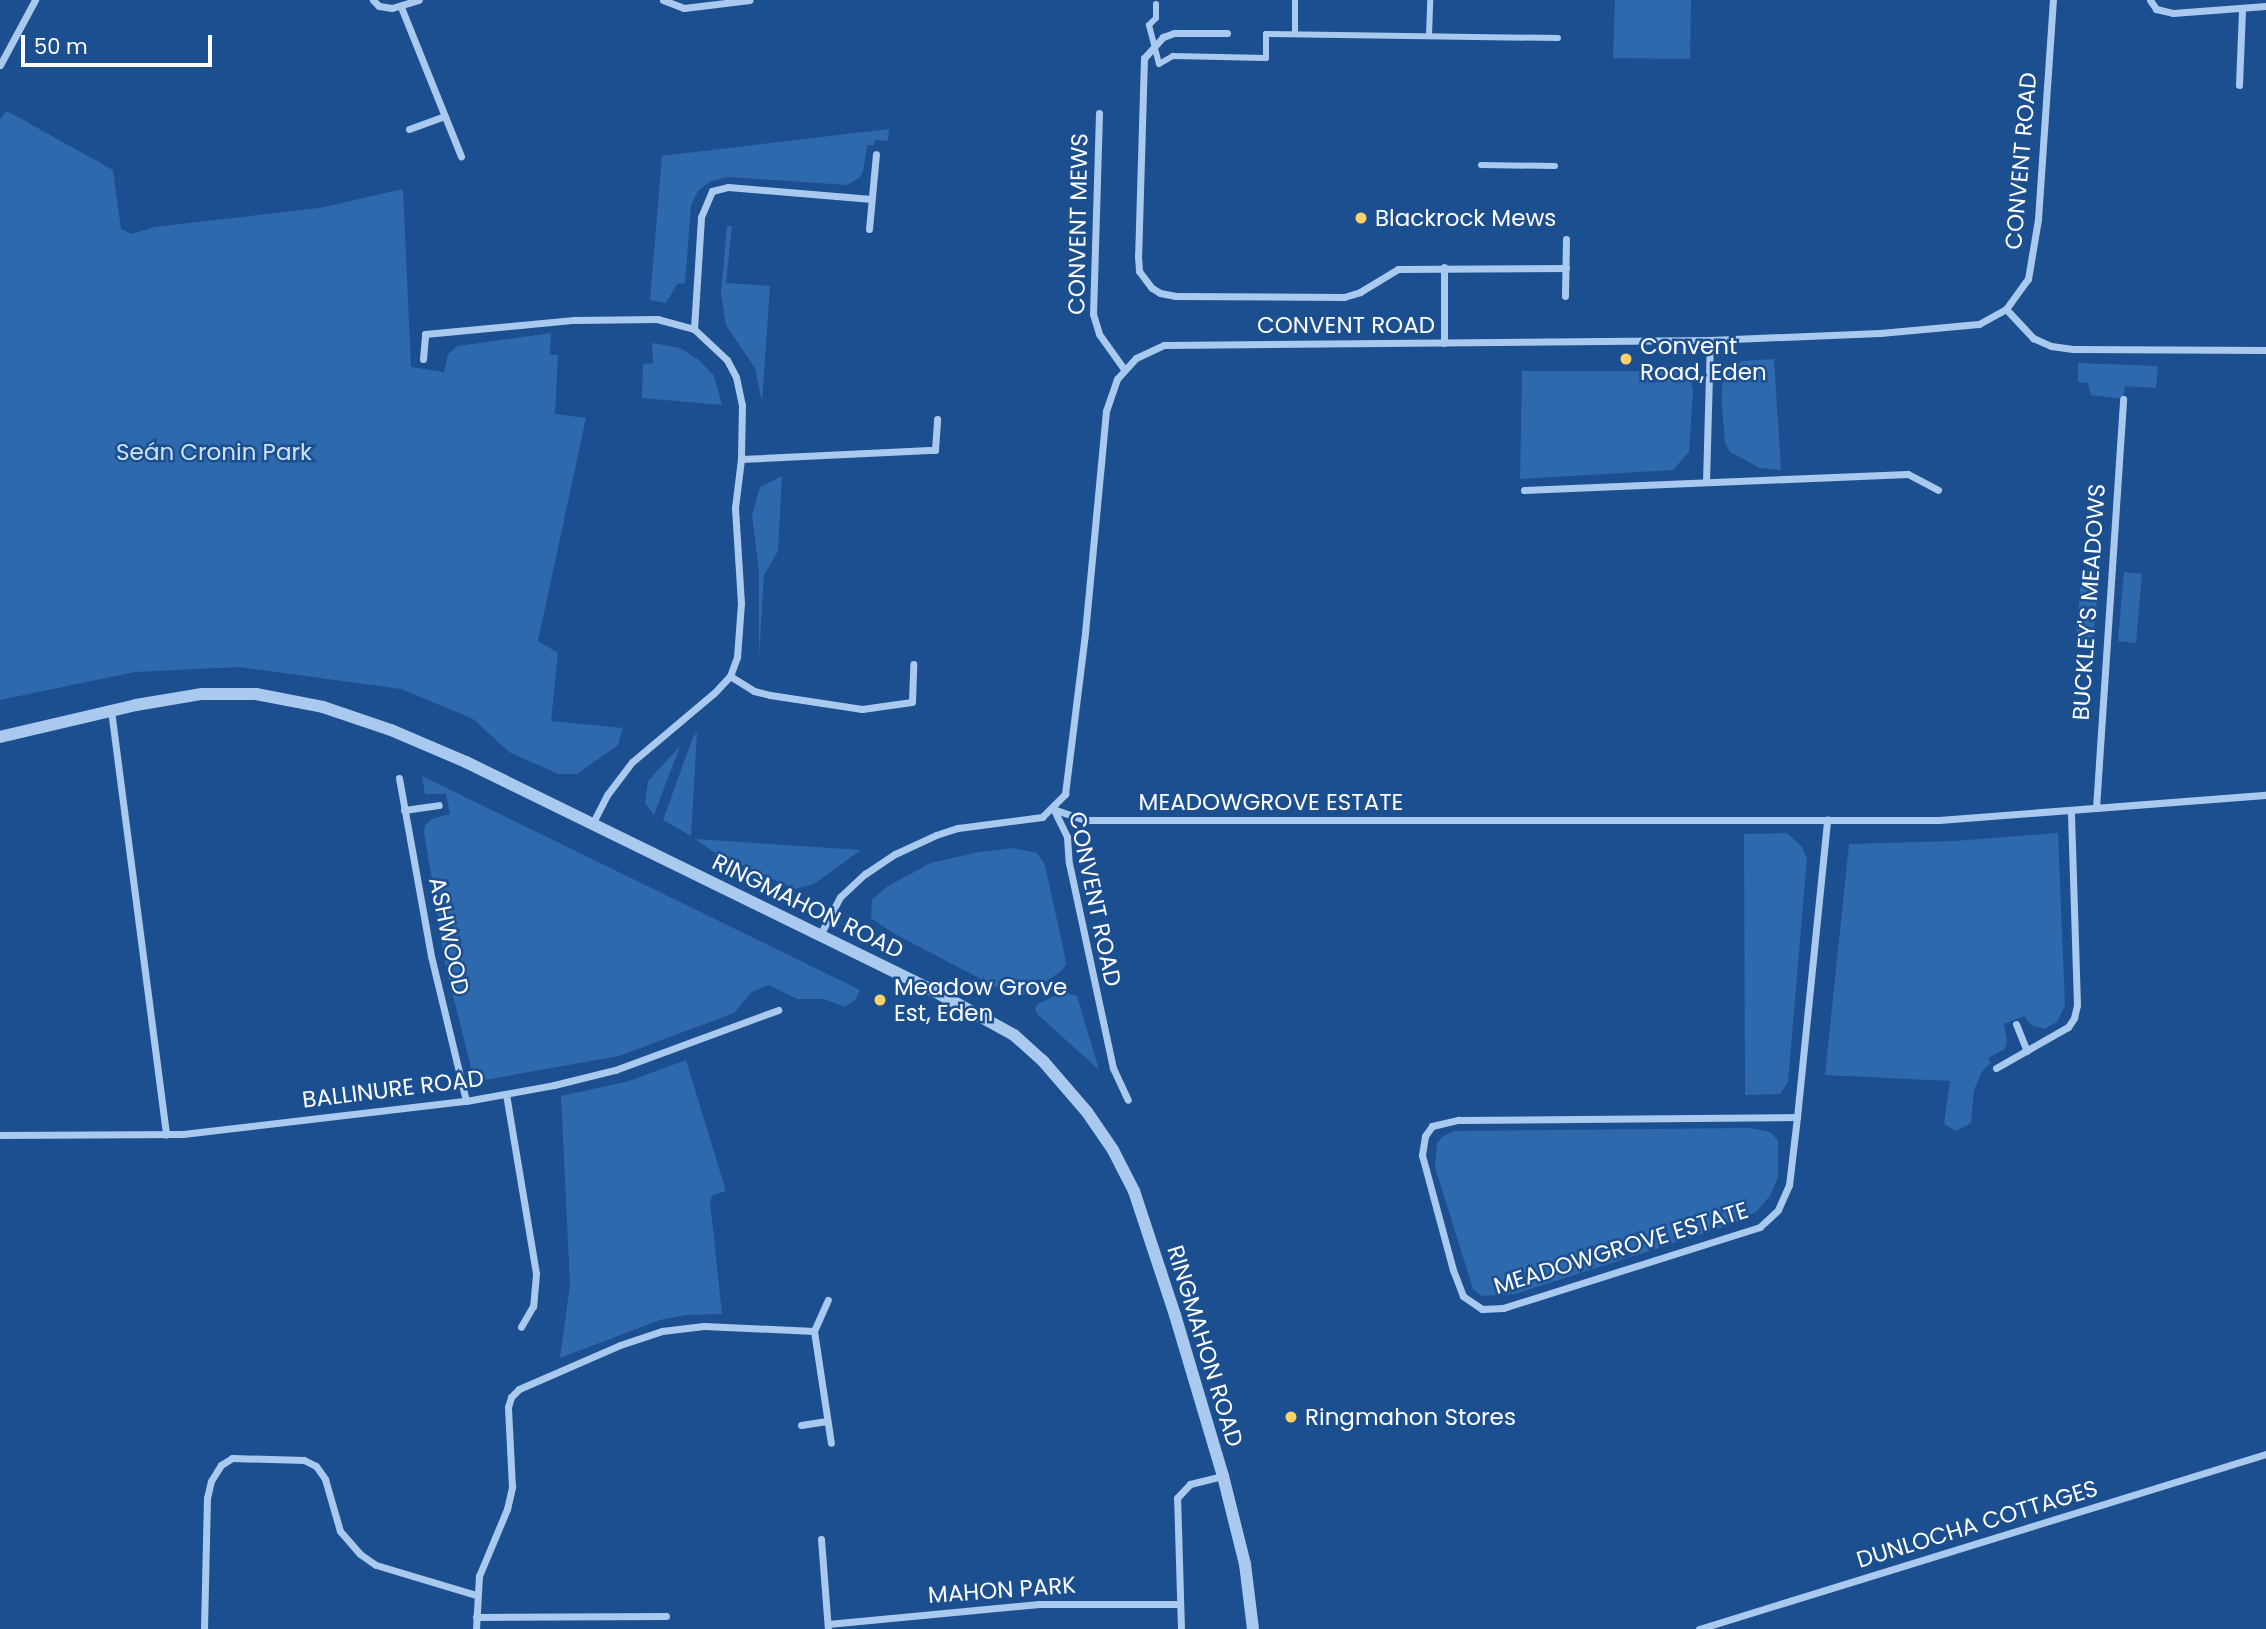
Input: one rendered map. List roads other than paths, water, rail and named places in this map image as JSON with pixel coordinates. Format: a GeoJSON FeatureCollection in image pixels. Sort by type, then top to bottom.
{"type":"FeatureCollection","features":[{"type":"Feature","properties":{"kind":"street"},"geometry":{"type":"LineString","coordinates":[[0,65],[35,0]]}},
{"type":"Feature","properties":{"kind":"street"},"geometry":{"type":"LineString","coordinates":[[373,0],[379,6],[401,7],[419,0]]}},
{"type":"Feature","properties":{"kind":"street"},"geometry":{"type":"LineString","coordinates":[[663,0],[684,8],[750,0]]}},
{"type":"Feature","properties":{"kind":"street"},"geometry":{"type":"LineString","coordinates":[[1295,0],[1295,34]]}},
{"type":"Feature","properties":{"kind":"street"},"geometry":{"type":"LineString","coordinates":[[1429,36],[1430,0]]}},
{"type":"Feature","properties":{"kind":"street","name":"CONVENT ROAD"},"geometry":{"type":"LineString","coordinates":[[1128,1100],[1113,1068],[1069,863],[1067,836],[1053,809],[1065,794],[1069,776],[1107,411],[1110,394],[1124,369],[1143,354],[1164,345],[1710,340],[1969,326],[2006,309],[2022,290],[2033,257],[2053,0]]}},
{"type":"Feature","properties":{"kind":"street"},"geometry":{"type":"LineString","coordinates":[[2150,0],[2157,9],[2173,13],[2266,6]]}},
{"type":"Feature","properties":{"kind":"street"},"geometry":{"type":"LineString","coordinates":[[1156,4],[1156,18],[1149,25],[1160,64],[1172,57],[1266,58],[1266,34],[1558,38]]}},
{"type":"Feature","properties":{"kind":"street"},"geometry":{"type":"LineString","coordinates":[[401,7],[461,156]]}},
{"type":"Feature","properties":{"kind":"street"},"geometry":{"type":"LineString","coordinates":[[2239,85],[2242,9]]}},
{"type":"Feature","properties":{"kind":"street"},"geometry":{"type":"LineString","coordinates":[[1227,33],[1174,33],[1154,45],[1143,58],[1138,256],[1139,271],[1152,288],[1160,293],[1176,296],[1344,297],[1360,292],[1398,269],[1566,268]]}},
{"type":"Feature","properties":{"kind":"street","name":"CONVENT MEWS"},"geometry":{"type":"LineString","coordinates":[[1099,113],[1093,314],[1099,334],[1124,369]]}},
{"type":"Feature","properties":{"kind":"street"},"geometry":{"type":"LineString","coordinates":[[409,129],[445,116]]}},
{"type":"Feature","properties":{"kind":"street"},"geometry":{"type":"LineString","coordinates":[[869,229],[876,154]]}},
{"type":"Feature","properties":{"kind":"street"},"geometry":{"type":"LineString","coordinates":[[1481,165],[1555,166]]}},
{"type":"Feature","properties":{"kind":"street"},"geometry":{"type":"LineString","coordinates":[[694,329],[701,217],[712,191],[727,187],[872,199]]}},
{"type":"Feature","properties":{"kind":"street"},"geometry":{"type":"LineString","coordinates":[[1564,296],[1566,239]]}},
{"type":"Feature","properties":{"kind":"street"},"geometry":{"type":"LineString","coordinates":[[1444,267],[1444,344]]}},
{"type":"Feature","properties":{"kind":"street"},"geometry":{"type":"LineString","coordinates":[[2006,309],[2033,338],[2050,346],[2073,349],[2266,349]]}},
{"type":"Feature","properties":{"kind":"street"},"geometry":{"type":"LineString","coordinates":[[423,359],[425,334],[574,320],[657,319],[694,329],[727,360],[736,377],[742,405],[741,459],[735,508],[741,632],[730,676],[714,693],[632,762],[607,795],[593,823]]}},
{"type":"Feature","properties":{"kind":"street"},"geometry":{"type":"LineString","coordinates":[[1706,482],[1710,340]]}},
{"type":"Feature","properties":{"kind":"street","name":"BUCKLEY'S MEADOWS"},"geometry":{"type":"LineString","coordinates":[[2096,808],[2123,399]]}},
{"type":"Feature","properties":{"kind":"street"},"geometry":{"type":"LineString","coordinates":[[741,459],[935,450],[937,419]]}},
{"type":"Feature","properties":{"kind":"street"},"geometry":{"type":"LineString","coordinates":[[1524,490],[1908,474],[1938,490]]}},
{"type":"Feature","properties":{"kind":"street"},"geometry":{"type":"LineString","coordinates":[[730,676],[754,691],[862,709],[912,702],[913,664]]}},
{"type":"Feature","properties":{"kind":"street","name":"RINGMAHON ROAD"},"geometry":{"type":"LineString","coordinates":[[0,737],[111,710],[216,693],[256,694],[323,707],[391,730],[593,823],[1014,1035],[1043,1060],[1087,1112],[1113,1150],[1134,1191],[1175,1315],[1223,1476],[1245,1564],[1253,1629]]}},
{"type":"Feature","properties":{"kind":"street"},"geometry":{"type":"LineString","coordinates":[[111,710],[166,1134]]}},
{"type":"Feature","properties":{"kind":"street","name":"ASHWOOD"},"geometry":{"type":"LineString","coordinates":[[399,778],[431,956],[466,1101]]}},
{"type":"Feature","properties":{"kind":"street","name":"MEADOWGROVE ESTATE"},"geometry":{"type":"LineString","coordinates":[[1053,809],[1085,820],[1826,820],[1970,818],[2266,794]]}},
{"type":"Feature","properties":{"kind":"street"},"geometry":{"type":"LineString","coordinates":[[404,810],[439,805]]}},
{"type":"Feature","properties":{"kind":"street"},"geometry":{"type":"LineString","coordinates":[[820,935],[840,897],[865,873],[895,854],[958,828],[981,823],[1029,821],[1042,817],[1053,809]]}},
{"type":"Feature","properties":{"kind":"street"},"geometry":{"type":"LineString","coordinates":[[1996,1068],[2068,1027],[2076,1009],[2071,810]]}},
{"type":"Feature","properties":{"kind":"street","name":"MEADOWGROVE ESTATE"},"geometry":{"type":"LineString","coordinates":[[1797,1117],[1459,1120],[1432,1126],[1425,1136],[1422,1155],[1453,1270],[1463,1296],[1482,1309],[1503,1308],[1760,1227],[1778,1210],[1787,1192],[1797,1117],[1826,820]]}},
{"type":"Feature","properties":{"kind":"street","name":"BALLINURE ROAD"},"geometry":{"type":"LineString","coordinates":[[0,1135],[166,1134],[466,1101],[615,1070],[778,1010]]}},
{"type":"Feature","properties":{"kind":"street"},"geometry":{"type":"LineString","coordinates":[[2016,1024],[2027,1051]]}},
{"type":"Feature","properties":{"kind":"street"},"geometry":{"type":"LineString","coordinates":[[506,1094],[536,1274],[533,1306],[521,1327]]}},
{"type":"Feature","properties":{"kind":"street"},"geometry":{"type":"LineString","coordinates":[[828,1300],[814,1331],[831,1443]]}},
{"type":"Feature","properties":{"kind":"street"},"geometry":{"type":"LineString","coordinates":[[475,1629],[476,1595],[487,1551],[507,1509],[512,1487],[508,1407],[511,1397],[519,1389],[620,1345],[662,1331],[704,1326],[814,1331]]}},
{"type":"Feature","properties":{"kind":"street"},"geometry":{"type":"LineString","coordinates":[[802,1425],[827,1421]]}},
{"type":"Feature","properties":{"kind":"street","name":"DUNLOCHA COTTAGES"},"geometry":{"type":"LineString","coordinates":[[1699,1629],[2266,1454]]}},
{"type":"Feature","properties":{"kind":"street"},"geometry":{"type":"LineString","coordinates":[[204,1629],[207,1498],[211,1481],[221,1465],[233,1458],[304,1460],[316,1466],[325,1479],[334,1516],[349,1546],[376,1564],[476,1595]]}},
{"type":"Feature","properties":{"kind":"street"},"geometry":{"type":"LineString","coordinates":[[1181,1629],[1177,1498],[1190,1484],[1223,1476]]}},
{"type":"Feature","properties":{"kind":"street","name":"MAHON PARK"},"geometry":{"type":"LineString","coordinates":[[821,1539],[828,1626],[1039,1604],[1180,1604]]}},
{"type":"Feature","properties":{"kind":"street"},"geometry":{"type":"LineString","coordinates":[[476,1617],[666,1616]]}},
{"type":"Feature","properties":{"kind":"place","name":"Blackrock Mews"},"geometry":{"type":"Point","coordinates":[1361,218]}},
{"type":"Feature","properties":{"kind":"place","name":"Convent Road, Eden"},"geometry":{"type":"Point","coordinates":[1626,359]}},
{"type":"Feature","properties":{"kind":"place","name":"Meadow Grove Est, Eden"},"geometry":{"type":"Point","coordinates":[880,1000]}},
{"type":"Feature","properties":{"kind":"place","name":"Ringmahon Stores"},"geometry":{"type":"Point","coordinates":[1291,1417]}},
{"type":"Feature","properties":{"kind":"park label","name":"Seán Cronin Park"},"geometry":{"type":"Point","coordinates":[214,452]}}]}
